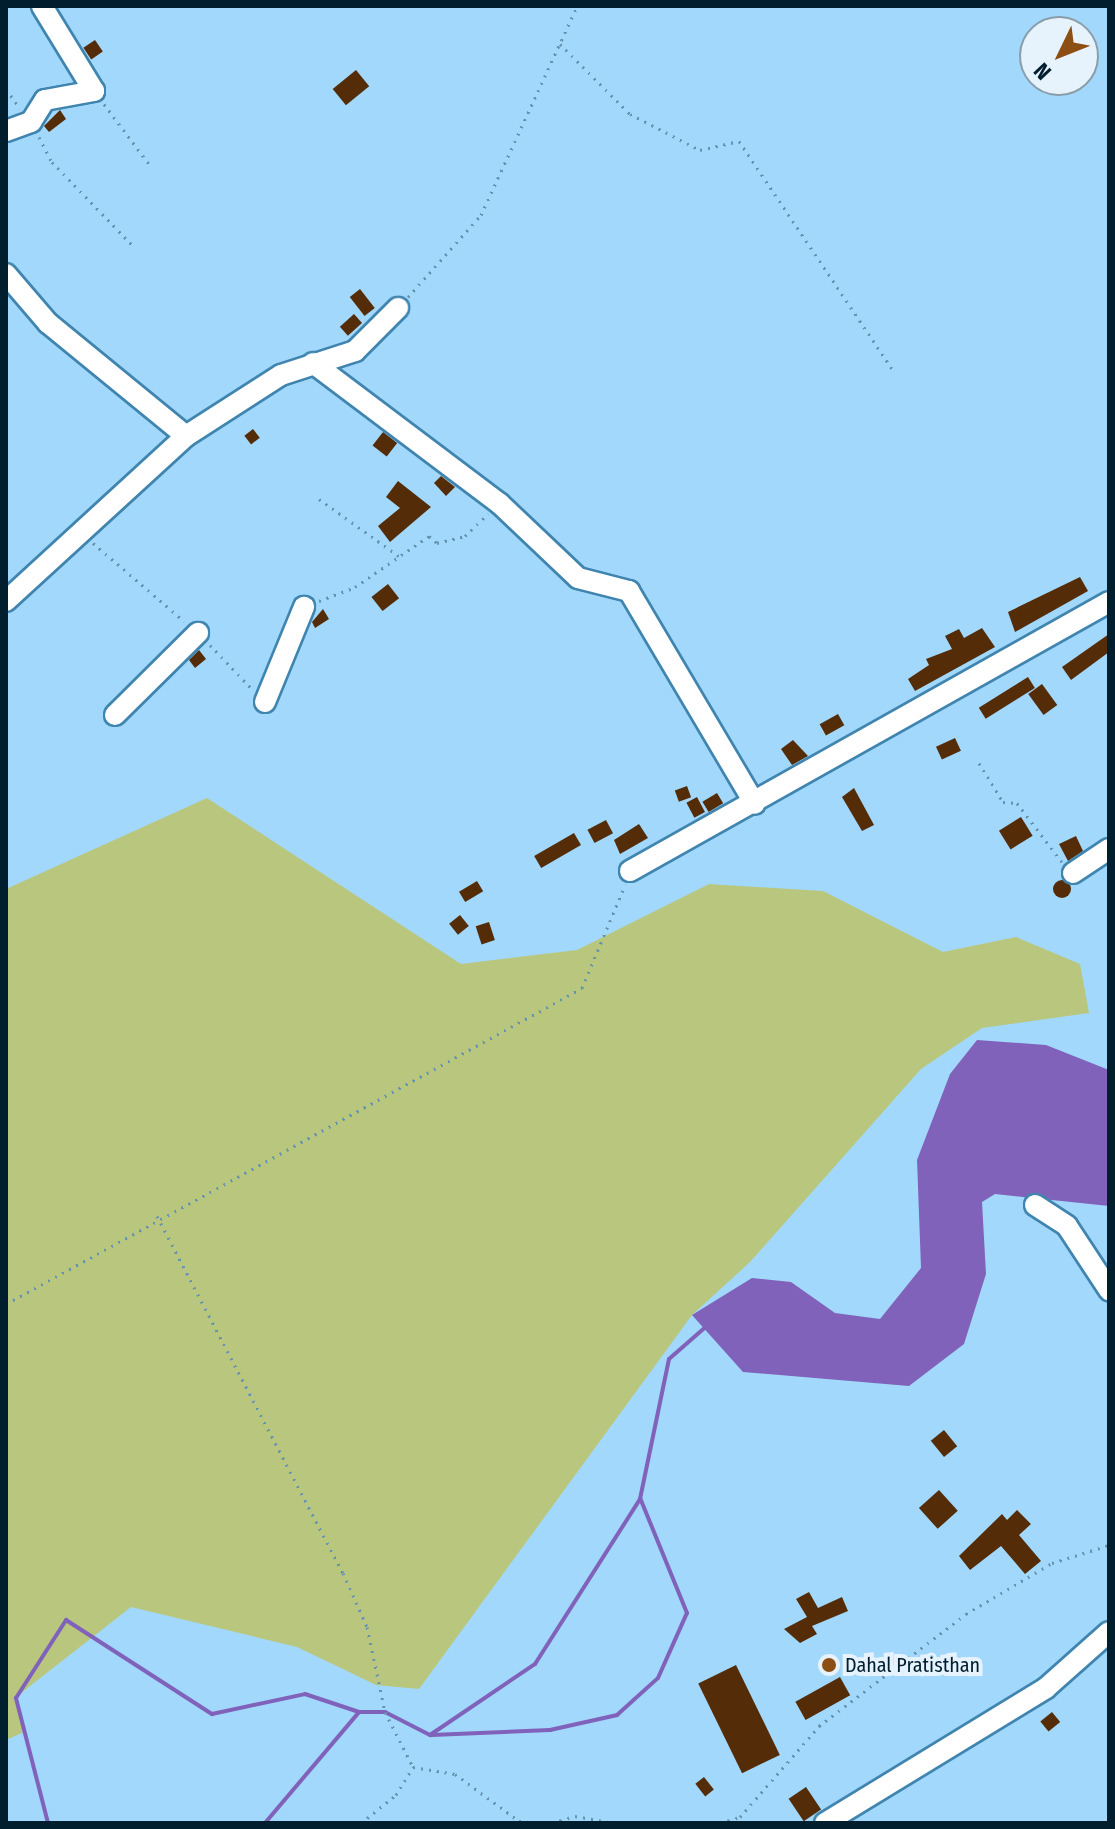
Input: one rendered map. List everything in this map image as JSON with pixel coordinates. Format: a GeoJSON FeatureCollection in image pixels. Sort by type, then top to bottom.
{"type":"FeatureCollection","features":[{"type":"Feature","properties":{"kind":"street"},"geometry":{"type":"LineString","coordinates":[[6,131],[31,122],[45,100],[94,91],[42,6]]}},
{"type":"Feature","properties":{"kind":"street"},"geometry":{"type":"LineString","coordinates":[[6,274],[48,323],[186,436]]}},
{"type":"Feature","properties":{"kind":"street"},"geometry":{"type":"LineString","coordinates":[[6,601],[77,530],[186,436],[250,390],[313,363],[355,351],[398,308]]}},
{"type":"Feature","properties":{"kind":"street"},"geometry":{"type":"LineString","coordinates":[[313,363],[499,503],[578,578],[629,591],[755,804]]}},
{"type":"Feature","properties":{"kind":"street"},"geometry":{"type":"LineString","coordinates":[[630,871],[755,804],[1109,602]]}},
{"type":"Feature","properties":{"kind":"street"},"geometry":{"type":"LineString","coordinates":[[265,702],[304,607]]}},
{"type":"Feature","properties":{"kind":"street"},"geometry":{"type":"LineString","coordinates":[[115,715],[198,633]]}},
{"type":"Feature","properties":{"kind":"street"},"geometry":{"type":"LineString","coordinates":[[1073,873],[1109,849]]}},
{"type":"Feature","properties":{"kind":"street"},"geometry":{"type":"LineString","coordinates":[[1035,1205],[1067,1226],[1109,1290]]}},
{"type":"Feature","properties":{"kind":"street"},"geometry":{"type":"LineString","coordinates":[[825,1823],[1046,1688],[1109,1632]]}},
{"type":"Feature","properties":{"kind":"path"},"geometry":{"type":"LineString","coordinates":[[398,308],[481,215],[577,6]]}},
{"type":"Feature","properties":{"kind":"path"},"geometry":{"type":"LineString","coordinates":[[560,44],[630,114],[700,150],[739,141],[893,370]]}},
{"type":"Feature","properties":{"kind":"path"},"geometry":{"type":"LineString","coordinates":[[6,89],[31,122],[52,162],[133,246]]}},
{"type":"Feature","properties":{"kind":"path"},"geometry":{"type":"LineString","coordinates":[[94,91],[152,168]]}},
{"type":"Feature","properties":{"kind":"path"},"geometry":{"type":"LineString","coordinates":[[319,499],[399,556]]}},
{"type":"Feature","properties":{"kind":"path"},"geometry":{"type":"LineString","coordinates":[[304,607],[355,587],[429,536],[437,543],[465,536],[499,503]]}},
{"type":"Feature","properties":{"kind":"path"},"geometry":{"type":"LineString","coordinates":[[77,530],[198,633],[265,702]]}},
{"type":"Feature","properties":{"kind":"path"},"geometry":{"type":"LineString","coordinates":[[979,763],[1003,802],[1017,803],[1073,873]]}},
{"type":"Feature","properties":{"kind":"path"},"geometry":{"type":"LineString","coordinates":[[6,1304],[157,1216],[582,988],[630,871]]}},
{"type":"Feature","properties":{"kind":"path"},"geometry":{"type":"LineString","coordinates":[[157,1216],[343,1573],[367,1627],[385,1712],[413,1767]]}},
{"type":"Feature","properties":{"kind":"path"},"geometry":{"type":"LineString","coordinates":[[720,1823],[740,1817],[819,1726],[966,1614],[1052,1563],[1109,1545]]}},
{"type":"Feature","properties":{"kind":"path"},"geometry":{"type":"LineString","coordinates":[[361,1823],[396,1795],[413,1767]]}},
{"type":"Feature","properties":{"kind":"path"},"geometry":{"type":"LineString","coordinates":[[413,1767],[455,1774],[519,1821],[539,1823]]}},
{"type":"Feature","properties":{"kind":"path"},"geometry":{"type":"LineString","coordinates":[[552,1823],[575,1816],[614,1823]]}},
{"type":"Feature","properties":{"kind":"green space"},"geometry":{"type":"Polygon","coordinates":[[[207,798],[461,964],[577,950],[709,884],[823,891],[943,952],[1016,937],[1080,964],[1089,1013],[982,1028],[921,1069],[750,1262],[692,1315],[419,1689],[376,1685],[297,1647],[131,1607],[16,1697],[24,1732],[6,1740],[6,889],[207,798]]]}},
{"type":"Feature","properties":{"kind":"shaded area"},"geometry":{"type":"Polygon","coordinates":[[[977,1040],[1046,1045],[1109,1070],[1109,1206],[995,1194],[982,1202],[986,1274],[964,1344],[909,1386],[743,1372],[692,1315],[752,1278],[791,1282],[835,1313],[880,1319],[921,1268],[917,1160],[950,1074],[977,1040]]]}},
{"type":"Feature","properties":{"kind":"building"},"geometry":{"type":"Polygon","coordinates":[[[95,40],[103,52],[91,59],[83,48],[95,40]]]}},
{"type":"Feature","properties":{"kind":"building"},"geometry":{"type":"Polygon","coordinates":[[[356,70],[369,86],[346,105],[333,89],[356,70]]]}},
{"type":"Feature","properties":{"kind":"building"},"geometry":{"type":"Polygon","coordinates":[[[60,110],[66,119],[49,132],[44,126],[60,110]]]}},
{"type":"Feature","properties":{"kind":"building"},"geometry":{"type":"Polygon","coordinates":[[[360,289],[375,308],[365,316],[350,297],[360,289]]]}},
{"type":"Feature","properties":{"kind":"building"},"geometry":{"type":"Polygon","coordinates":[[[354,314],[362,323],[348,336],[340,327],[354,314]]]}},
{"type":"Feature","properties":{"kind":"building"},"geometry":{"type":"Polygon","coordinates":[[[253,429],[260,438],[251,444],[244,436],[253,429]]]}},
{"type":"Feature","properties":{"kind":"building"},"geometry":{"type":"Polygon","coordinates":[[[383,432],[397,443],[387,456],[373,445],[383,432]]]}},
{"type":"Feature","properties":{"kind":"building"},"geometry":{"type":"Polygon","coordinates":[[[441,476],[455,487],[446,496],[434,483],[441,476]]]}},
{"type":"Feature","properties":{"kind":"building"},"geometry":{"type":"Polygon","coordinates":[[[398,481],[431,507],[390,542],[378,526],[400,508],[386,497],[398,481]]]}},
{"type":"Feature","properties":{"kind":"building"},"geometry":{"type":"Polygon","coordinates":[[[1080,577],[1088,591],[1015,632],[1008,612],[1080,577]]]}},
{"type":"Feature","properties":{"kind":"building"},"geometry":{"type":"Polygon","coordinates":[[[388,584],[399,598],[383,611],[371,597],[388,584]]]}},
{"type":"Feature","properties":{"kind":"building"},"geometry":{"type":"Polygon","coordinates":[[[323,609],[329,619],[315,628],[312,622],[323,609]]]}},
{"type":"Feature","properties":{"kind":"building"},"geometry":{"type":"Polygon","coordinates":[[[982,628],[995,647],[915,691],[908,679],[929,665],[926,659],[952,649],[945,636],[959,629],[964,638],[982,628]]]}},
{"type":"Feature","properties":{"kind":"building"},"geometry":{"type":"Polygon","coordinates":[[[1109,634],[1109,652],[1071,680],[1062,667],[1109,634]]]}},
{"type":"Feature","properties":{"kind":"building"},"geometry":{"type":"Polygon","coordinates":[[[199,650],[206,659],[195,668],[189,660],[199,650]]]}},
{"type":"Feature","properties":{"kind":"building"},"geometry":{"type":"Polygon","coordinates":[[[1028,677],[1035,688],[986,719],[979,708],[1028,677]]]}},
{"type":"Feature","properties":{"kind":"building"},"geometry":{"type":"Polygon","coordinates":[[[1042,684],[1057,705],[1044,715],[1028,694],[1042,684]]]}},
{"type":"Feature","properties":{"kind":"building"},"geometry":{"type":"Polygon","coordinates":[[[838,714],[844,725],[826,736],[820,724],[838,714]]]}},
{"type":"Feature","properties":{"kind":"building"},"geometry":{"type":"Polygon","coordinates":[[[955,738],[961,751],[942,760],[936,747],[955,738]]]}},
{"type":"Feature","properties":{"kind":"building"},"geometry":{"type":"Polygon","coordinates":[[[793,740],[808,756],[792,765],[781,749],[793,740]]]}},
{"type":"Feature","properties":{"kind":"building"},"geometry":{"type":"Polygon","coordinates":[[[687,786],[691,797],[679,802],[675,790],[687,786]]]}},
{"type":"Feature","properties":{"kind":"building"},"geometry":{"type":"Polygon","coordinates":[[[854,788],[874,825],[862,831],[842,797],[854,788]]]}},
{"type":"Feature","properties":{"kind":"building"},"geometry":{"type":"Polygon","coordinates":[[[717,793],[723,803],[709,812],[702,802],[717,793]]]}},
{"type":"Feature","properties":{"kind":"building"},"geometry":{"type":"Polygon","coordinates":[[[697,797],[705,812],[694,818],[686,803],[697,797]]]}},
{"type":"Feature","properties":{"kind":"building"},"geometry":{"type":"Polygon","coordinates":[[[1021,817],[1033,836],[1011,849],[999,831],[1021,817]]]}},
{"type":"Feature","properties":{"kind":"building"},"geometry":{"type":"Polygon","coordinates":[[[606,820],[613,833],[595,843],[587,830],[606,820]]]}},
{"type":"Feature","properties":{"kind":"building"},"geometry":{"type":"Polygon","coordinates":[[[639,824],[648,838],[620,854],[614,840],[639,824]]]}},
{"type":"Feature","properties":{"kind":"building"},"geometry":{"type":"Polygon","coordinates":[[[574,833],[581,845],[541,868],[534,856],[574,833]]]}},
{"type":"Feature","properties":{"kind":"building"},"geometry":{"type":"Polygon","coordinates":[[[1076,836],[1083,851],[1068,861],[1059,844],[1076,836]]]}},
{"type":"Feature","properties":{"kind":"building"},"geometry":{"type":"Polygon","coordinates":[[[1058,880],[1066,880],[1071,889],[1069,896],[1058,898],[1053,893],[1053,885],[1058,880]]]}},
{"type":"Feature","properties":{"kind":"building"},"geometry":{"type":"Polygon","coordinates":[[[477,881],[483,891],[465,902],[459,892],[477,881]]]}},
{"type":"Feature","properties":{"kind":"building"},"geometry":{"type":"Polygon","coordinates":[[[460,915],[469,926],[458,935],[449,924],[460,915]]]}},
{"type":"Feature","properties":{"kind":"building"},"geometry":{"type":"Polygon","coordinates":[[[489,922],[495,940],[482,944],[476,926],[489,922]]]}},
{"type":"Feature","properties":{"kind":"building"},"geometry":{"type":"Polygon","coordinates":[[[944,1430],[957,1446],[944,1457],[931,1441],[944,1430]]]}},
{"type":"Feature","properties":{"kind":"building"},"geometry":{"type":"Polygon","coordinates":[[[939,1490],[958,1511],[938,1529],[919,1508],[939,1490]]]}},
{"type":"Feature","properties":{"kind":"building"},"geometry":{"type":"Polygon","coordinates":[[[1017,1510],[1031,1524],[1019,1535],[1041,1561],[1025,1574],[1001,1546],[970,1570],[959,1556],[1002,1514],[1007,1520],[1017,1510]]]}},
{"type":"Feature","properties":{"kind":"building"},"geometry":{"type":"Polygon","coordinates":[[[809,1592],[818,1608],[842,1597],[848,1611],[812,1626],[817,1634],[800,1643],[784,1629],[807,1617],[796,1599],[809,1592]]]}},
{"type":"Feature","properties":{"kind":"building"},"geometry":{"type":"Polygon","coordinates":[[[736,1665],[780,1755],[742,1773],[698,1683],[736,1665]]]}},
{"type":"Feature","properties":{"kind":"building"},"geometry":{"type":"Polygon","coordinates":[[[840,1677],[850,1695],[806,1720],[795,1702],[840,1677]]]}},
{"type":"Feature","properties":{"kind":"building"},"geometry":{"type":"Polygon","coordinates":[[[1052,1712],[1060,1722],[1049,1732],[1040,1721],[1052,1712]]]}},
{"type":"Feature","properties":{"kind":"building"},"geometry":{"type":"Polygon","coordinates":[[[704,1777],[714,1790],[705,1796],[695,1784],[704,1777]]]}},
{"type":"Feature","properties":{"kind":"building"},"geometry":{"type":"Polygon","coordinates":[[[806,1787],[821,1809],[804,1821],[789,1799],[806,1787]]]}},
{"type":"Feature","properties":{"kind":"waterway"},"geometry":{"type":"LineString","coordinates":[[48,1823],[16,1698],[66,1620],[212,1714],[305,1694],[359,1712],[385,1712],[430,1735],[535,1664],[640,1499],[669,1359],[708,1325]]}},
{"type":"Feature","properties":{"kind":"waterway"},"geometry":{"type":"LineString","coordinates":[[432,1735],[550,1730],[617,1715],[658,1678],[687,1613],[641,1500]]}},
{"type":"Feature","properties":{"kind":"waterway"},"geometry":{"type":"LineString","coordinates":[[265,1823],[359,1712]]}},
{"type":"Feature","properties":{"kind":"place","name":"Dahal Pratisthan"},"geometry":{"type":"Point","coordinates":[829,1665]}}]}
